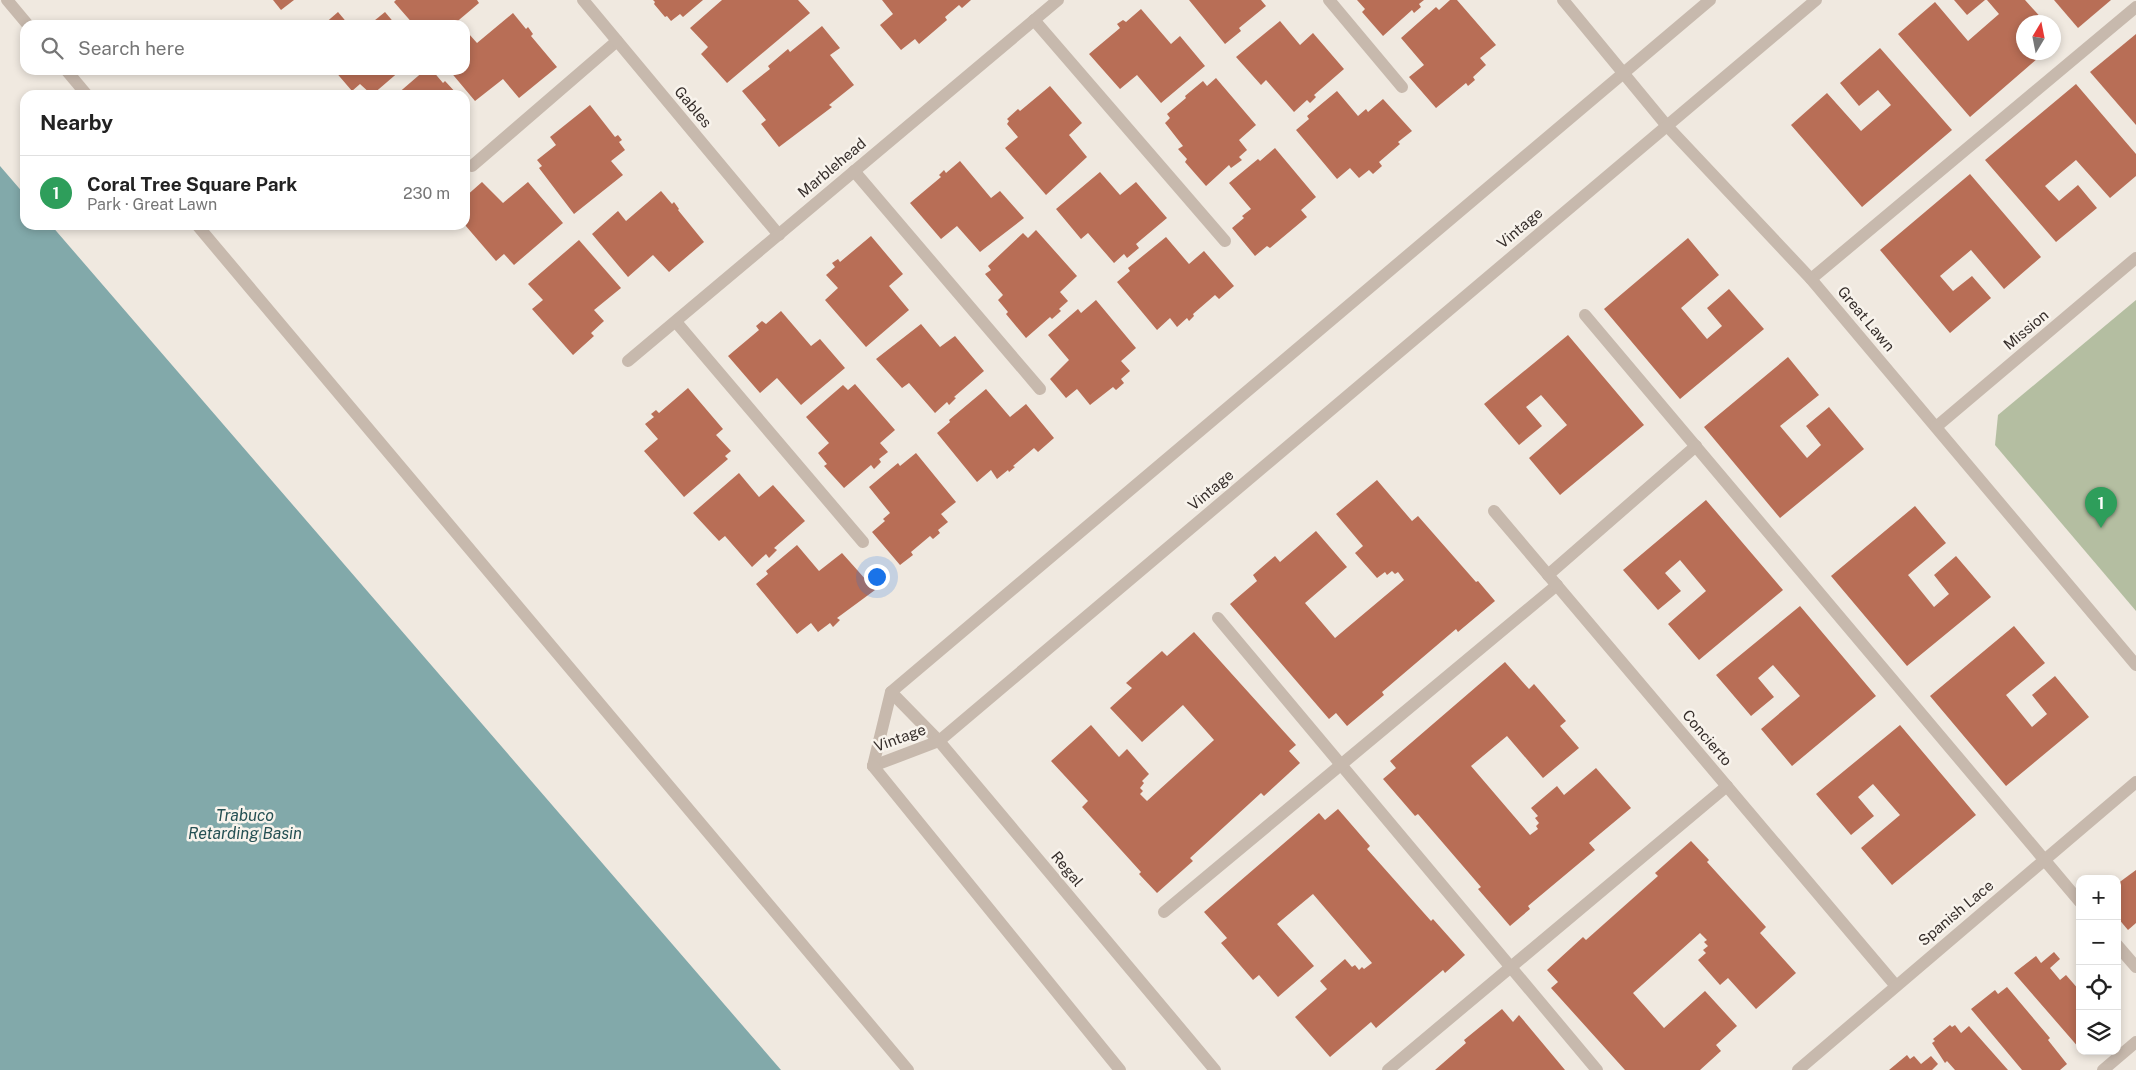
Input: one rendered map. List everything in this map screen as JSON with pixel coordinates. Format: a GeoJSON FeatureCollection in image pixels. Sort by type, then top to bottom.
{"type":"FeatureCollection","features":[{"type":"Feature","properties":{"kind":"street"},"geometry":{"type":"LineString","coordinates":[[7,0],[24,20]]}},
{"type":"Feature","properties":{"kind":"street","name":"Gables"},"geometry":{"type":"LineString","coordinates":[[583,0],[779,235]]}},
{"type":"Feature","properties":{"kind":"street","name":"Marblehead"},"geometry":{"type":"LineString","coordinates":[[628,361],[1058,0]]}},
{"type":"Feature","properties":{"kind":"street"},"geometry":{"type":"LineString","coordinates":[[1329,0],[1402,87]]}},
{"type":"Feature","properties":{"kind":"street","name":"Great Lawn"},"geometry":{"type":"LineString","coordinates":[[1563,0],[1668,126],[1811,280],[2136,665]]}},
{"type":"Feature","properties":{"kind":"street"},"geometry":{"type":"LineString","coordinates":[[891,692],[1710,0]]}},
{"type":"Feature","properties":{"kind":"street","name":"Vintage"},"geometry":{"type":"LineString","coordinates":[[873,766],[939,741],[1816,0]]}},
{"type":"Feature","properties":{"kind":"street"},"geometry":{"type":"LineString","coordinates":[[1811,280],[2136,6]]}},
{"type":"Feature","properties":{"kind":"street"},"geometry":{"type":"LineString","coordinates":[[1034,20],[1225,241]]}},
{"type":"Feature","properties":{"kind":"street"},"geometry":{"type":"LineString","coordinates":[[472,166],[618,41]]}},
{"type":"Feature","properties":{"kind":"street"},"geometry":{"type":"LineString","coordinates":[[70,75],[83,90]]}},
{"type":"Feature","properties":{"kind":"street"},"geometry":{"type":"LineString","coordinates":[[854,172],[1040,389]]}},
{"type":"Feature","properties":{"kind":"street"},"geometry":{"type":"LineString","coordinates":[[201,230],[908,1070]]}},
{"type":"Feature","properties":{"kind":"street","name":"Mission"},"geometry":{"type":"LineString","coordinates":[[1936,427],[2136,258]]}},
{"type":"Feature","properties":{"kind":"street"},"geometry":{"type":"LineString","coordinates":[[1585,315],[2076,897]]}},
{"type":"Feature","properties":{"kind":"street"},"geometry":{"type":"LineString","coordinates":[[676,322],[863,542]]}},
{"type":"Feature","properties":{"kind":"street"},"geometry":{"type":"LineString","coordinates":[[1164,912],[1341,765],[1552,580],[1696,446]]}},
{"type":"Feature","properties":{"kind":"street","name":"Concierto"},"geometry":{"type":"LineString","coordinates":[[1494,511],[1896,986]]}},
{"type":"Feature","properties":{"kind":"street"},"geometry":{"type":"LineString","coordinates":[[1218,618],[1598,1070]]}},
{"type":"Feature","properties":{"kind":"street","name":"Vintage"},"geometry":{"type":"LineString","coordinates":[[873,766],[891,692]]}},
{"type":"Feature","properties":{"kind":"street","name":"Regal"},"geometry":{"type":"LineString","coordinates":[[891,692],[939,741],[1215,1070]]}},
{"type":"Feature","properties":{"kind":"street"},"geometry":{"type":"LineString","coordinates":[[873,766],[1120,1070]]}},
{"type":"Feature","properties":{"kind":"street","name":"Spanish Lace"},"geometry":{"type":"LineString","coordinates":[[1798,1070],[2136,782]]}},
{"type":"Feature","properties":{"kind":"street"},"geometry":{"type":"LineString","coordinates":[[1388,1070],[1727,786]]}},
{"type":"Feature","properties":{"kind":"street"},"geometry":{"type":"LineString","coordinates":[[2121,950],[2136,967]]}},
{"type":"Feature","properties":{"kind":"street"},"geometry":{"type":"LineString","coordinates":[[2103,1070],[2136,1042]]}},
{"type":"Feature","properties":{"kind":"green space"},"geometry":{"type":"Polygon","coordinates":[[[2136,300],[2136,611],[1995,445],[1998,415],[2136,300]]]}},
{"type":"Feature","properties":{"kind":"water","name":"Trabuco Retarding Basin"},"geometry":{"type":"Polygon","coordinates":[[[0,166],[20,189],[20,230],[55,230],[781,1070],[0,1070],[0,166]]]}},
{"type":"Feature","properties":{"kind":"building"},"geometry":{"type":"Polygon","coordinates":[[[273,0],[294,0],[281,10],[273,0]]]}},
{"type":"Feature","properties":{"kind":"building"},"geometry":{"type":"Polygon","coordinates":[[[396,0],[477,0],[479,3],[459,20],[410,20],[394,2],[396,0]]]}},
{"type":"Feature","properties":{"kind":"building"},"geometry":{"type":"Polygon","coordinates":[[[653,0],[703,0],[683,17],[680,14],[671,21],[667,16],[665,17],[653,0]]]}},
{"type":"Feature","properties":{"kind":"building"},"geometry":{"type":"Polygon","coordinates":[[[722,0],[798,0],[810,13],[727,83],[701,54],[708,47],[690,28],[722,0]]]}},
{"type":"Feature","properties":{"kind":"building"},"geometry":{"type":"Polygon","coordinates":[[[882,0],[971,0],[962,8],[959,5],[945,17],[947,20],[919,44],[915,39],[901,50],[880,25],[893,14],[882,0]]]}},
{"type":"Feature","properties":{"kind":"building"},"geometry":{"type":"Polygon","coordinates":[[[1189,0],[1261,0],[1266,6],[1239,28],[1241,31],[1225,44],[1189,0]]]}},
{"type":"Feature","properties":{"kind":"building"},"geometry":{"type":"Polygon","coordinates":[[[1357,0],[1424,0],[1419,4],[1421,7],[1414,13],[1412,10],[1383,36],[1362,12],[1365,9],[1357,0]]]}},
{"type":"Feature","properties":{"kind":"building"},"geometry":{"type":"Polygon","coordinates":[[[1450,0],[1457,0],[1496,45],[1480,58],[1486,65],[1473,77],[1475,80],[1468,86],[1466,83],[1436,108],[1409,77],[1424,65],[1401,38],[1436,7],[1439,10],[1450,0]]]}},
{"type":"Feature","properties":{"kind":"building"},"geometry":{"type":"Polygon","coordinates":[[[1954,0],[1985,0],[1967,15],[1954,0]]]}},
{"type":"Feature","properties":{"kind":"building"},"geometry":{"type":"Polygon","coordinates":[[[1987,0],[2025,0],[2039,15],[2016,15],[2016,60],[2036,60],[1970,117],[1898,34],[1935,2],[1968,41],[1999,14],[1987,0]]]}},
{"type":"Feature","properties":{"kind":"building"},"geometry":{"type":"Polygon","coordinates":[[[2054,0],[2111,0],[2078,28],[2054,0]]]}},
{"type":"Feature","properties":{"kind":"building"},"geometry":{"type":"Polygon","coordinates":[[[1141,9],[1171,44],[1180,36],[1205,66],[1161,103],[1137,75],[1120,89],[1089,54],[1120,28],[1117,24],[1123,20],[1126,22],[1141,9]]]}},
{"type":"Feature","properties":{"kind":"building"},"geometry":{"type":"Polygon","coordinates":[[[338,12],[345,20],[329,20],[338,12]]]}},
{"type":"Feature","properties":{"kind":"building"},"geometry":{"type":"Polygon","coordinates":[[[385,12],[392,20],[375,20],[385,12]]]}},
{"type":"Feature","properties":{"kind":"building"},"geometry":{"type":"Polygon","coordinates":[[[513,13],[526,29],[528,27],[533,34],[531,36],[557,67],[519,98],[503,79],[475,101],[470,95],[470,90],[466,90],[453,75],[470,75],[470,35],[477,43],[513,13]]]}},
{"type":"Feature","properties":{"kind":"building"},"geometry":{"type":"Polygon","coordinates":[[[1280,21],[1300,45],[1313,33],[1344,69],[1314,95],[1316,97],[1310,103],[1307,100],[1294,112],[1266,80],[1261,85],[1236,57],[1280,21]]]}},
{"type":"Feature","properties":{"kind":"building"},"geometry":{"type":"Polygon","coordinates":[[[822,26],[840,48],[830,55],[854,85],[829,105],[832,107],[779,147],[761,124],[766,120],[742,91],[770,69],[768,66],[788,49],[790,52],[822,26]]]}},
{"type":"Feature","properties":{"kind":"building"},"geometry":{"type":"Polygon","coordinates":[[[2136,34],[2136,125],[2090,72],[2136,34]]]}},
{"type":"Feature","properties":{"kind":"building"},"geometry":{"type":"Polygon","coordinates":[[[1880,48],[1952,130],[1862,207],[1791,125],[1827,93],[1861,131],[1891,105],[1878,90],[1859,106],[1840,83],[1880,48]]]}},
{"type":"Feature","properties":{"kind":"building"},"geometry":{"type":"Polygon","coordinates":[[[338,75],[395,75],[378,90],[367,90],[360,84],[351,90],[338,75]]]}},
{"type":"Feature","properties":{"kind":"building"},"geometry":{"type":"Polygon","coordinates":[[[419,75],[436,75],[443,83],[445,81],[453,90],[402,90],[419,75]]]}},
{"type":"Feature","properties":{"kind":"building"},"geometry":{"type":"Polygon","coordinates":[[[1216,78],[1256,125],[1239,140],[1247,150],[1239,157],[1242,160],[1231,168],[1229,165],[1206,186],[1185,162],[1187,159],[1178,149],[1183,146],[1165,123],[1170,118],[1167,114],[1186,98],[1185,96],[1203,81],[1207,86],[1216,78]]]}},
{"type":"Feature","properties":{"kind":"building"},"geometry":{"type":"Polygon","coordinates":[[[2076,84],[2136,154],[2136,176],[2110,198],[2076,160],[2045,186],[2059,201],[2078,185],[2097,208],[2056,242],[1985,160],[2076,84]]]}},
{"type":"Feature","properties":{"kind":"building"},"geometry":{"type":"Polygon","coordinates":[[[1050,86],[1082,123],[1069,135],[1087,157],[1046,195],[1005,148],[1018,137],[1007,124],[1009,121],[1007,119],[1018,109],[1020,111],[1050,86]]]}},
{"type":"Feature","properties":{"kind":"building"},"geometry":{"type":"Polygon","coordinates":[[[1337,91],[1358,116],[1366,109],[1368,112],[1383,99],[1412,131],[1398,142],[1400,144],[1379,162],[1382,166],[1373,174],[1369,170],[1359,178],[1350,168],[1337,179],[1296,130],[1309,119],[1307,116],[1337,91]]]}},
{"type":"Feature","properties":{"kind":"building"},"geometry":{"type":"Polygon","coordinates":[[[590,105],[615,137],[618,135],[622,140],[619,142],[625,150],[611,161],[623,175],[574,214],[539,168],[542,166],[537,160],[556,145],[550,137],[590,105]]]}},
{"type":"Feature","properties":{"kind":"building"},"geometry":{"type":"Polygon","coordinates":[[[1275,148],[1316,197],[1301,210],[1307,217],[1270,248],[1267,246],[1255,256],[1232,228],[1251,209],[1229,183],[1258,159],[1260,161],[1275,148]]]}},
{"type":"Feature","properties":{"kind":"building"},"geometry":{"type":"Polygon","coordinates":[[[960,161],[991,198],[1000,191],[1024,218],[980,252],[957,226],[941,239],[910,203],[941,177],[939,175],[944,170],[946,173],[960,161]]]}},
{"type":"Feature","properties":{"kind":"building"},"geometry":{"type":"Polygon","coordinates":[[[1100,172],[1120,195],[1136,182],[1167,218],[1136,244],[1139,248],[1127,258],[1124,254],[1114,263],[1088,233],[1081,239],[1056,209],[1100,172]]]}},
{"type":"Feature","properties":{"kind":"building"},"geometry":{"type":"Polygon","coordinates":[[[1970,174],[2041,257],[2004,289],[1971,250],[1940,276],[1953,291],[1972,276],[1991,298],[1950,333],[1880,250],[1970,174]]]}},
{"type":"Feature","properties":{"kind":"building"},"geometry":{"type":"Polygon","coordinates":[[[482,182],[503,203],[528,182],[563,223],[514,265],[504,254],[496,261],[469,230],[470,193],[482,182]]]}},
{"type":"Feature","properties":{"kind":"building"},"geometry":{"type":"Polygon","coordinates":[[[661,191],[672,204],[674,202],[678,210],[704,242],[669,272],[653,255],[628,277],[592,234],[618,211],[626,221],[661,191]]]}},
{"type":"Feature","properties":{"kind":"building"},"geometry":{"type":"Polygon","coordinates":[[[1036,230],[1077,276],[1060,292],[1068,301],[1059,309],[1061,311],[1052,319],[1050,317],[1026,338],[1006,314],[1008,312],[998,300],[1003,295],[985,274],[991,270],[988,266],[1023,233],[1028,238],[1036,230]]]}},
{"type":"Feature","properties":{"kind":"building"},"geometry":{"type":"Polygon","coordinates":[[[871,236],[903,274],[889,286],[909,310],[866,347],[825,300],[838,288],[826,275],[835,267],[832,263],[838,259],[840,262],[871,236]]]}},
{"type":"Feature","properties":{"kind":"building"},"geometry":{"type":"Polygon","coordinates":[[[1166,237],[1189,264],[1204,251],[1234,286],[1219,299],[1215,295],[1193,314],[1194,316],[1189,321],[1187,318],[1177,327],[1170,318],[1157,330],[1117,282],[1130,271],[1128,268],[1166,237]]]}},
{"type":"Feature","properties":{"kind":"building"},"geometry":{"type":"Polygon","coordinates":[[[1688,238],[1719,275],[1681,308],[1707,339],[1722,326],[1707,308],[1729,289],[1764,329],[1680,399],[1604,309],[1688,238]]]}},
{"type":"Feature","properties":{"kind":"building"},"geometry":{"type":"Polygon","coordinates":[[[579,240],[621,288],[594,310],[604,321],[591,333],[594,336],[573,355],[532,309],[543,300],[528,284],[579,240]]]}},
{"type":"Feature","properties":{"kind":"building"},"geometry":{"type":"Polygon","coordinates":[[[1096,300],[1136,348],[1121,361],[1130,371],[1121,379],[1124,383],[1116,390],[1113,387],[1090,405],[1077,389],[1066,398],[1050,379],[1069,360],[1048,335],[1078,309],[1081,313],[1096,300]]]}},
{"type":"Feature","properties":{"kind":"building"},"geometry":{"type":"Polygon","coordinates":[[[781,311],[811,346],[820,339],[845,368],[801,405],[777,378],[760,393],[728,356],[759,330],[756,326],[762,321],[766,324],[781,311]]]}},
{"type":"Feature","properties":{"kind":"building"},"geometry":{"type":"Polygon","coordinates":[[[921,324],[940,347],[955,336],[984,371],[954,397],[956,398],[949,405],[947,402],[935,413],[909,383],[902,388],[876,359],[921,324]]]}},
{"type":"Feature","properties":{"kind":"building"},"geometry":{"type":"Polygon","coordinates":[[[1568,335],[1644,425],[1560,495],[1529,458],[1567,425],[1541,395],[1526,407],[1542,426],[1519,445],[1484,404],[1568,335]]]}},
{"type":"Feature","properties":{"kind":"building"},"geometry":{"type":"Polygon","coordinates":[[[1788,357],[1819,395],[1780,426],[1807,458],[1821,445],[1806,426],[1829,407],[1864,449],[1780,518],[1704,427],[1788,357]]]}},
{"type":"Feature","properties":{"kind":"building"},"geometry":{"type":"Polygon","coordinates":[[[855,384],[895,430],[880,443],[888,452],[879,459],[881,462],[874,469],[871,465],[844,488],[824,466],[827,464],[818,453],[829,443],[806,417],[843,385],[848,390],[855,384]]]}},
{"type":"Feature","properties":{"kind":"building"},"geometry":{"type":"Polygon","coordinates":[[[688,388],[723,429],[716,435],[731,451],[725,456],[728,459],[684,497],[644,451],[658,439],[645,424],[654,417],[651,414],[656,410],[659,413],[688,388]]]}},
{"type":"Feature","properties":{"kind":"building"},"geometry":{"type":"Polygon","coordinates":[[[986,389],[1010,417],[1026,404],[1054,438],[1038,452],[1034,448],[1013,466],[1015,467],[997,479],[991,470],[977,482],[937,433],[950,422],[949,420],[986,389]]]}},
{"type":"Feature","properties":{"kind":"building"},"geometry":{"type":"Polygon","coordinates":[[[916,453],[956,502],[941,514],[948,522],[938,530],[940,533],[933,539],[930,536],[911,552],[913,555],[900,565],[872,532],[885,521],[883,519],[890,513],[869,487],[898,463],[900,466],[916,453]]]}},
{"type":"Feature","properties":{"kind":"building"},"geometry":{"type":"Polygon","coordinates":[[[739,473],[759,497],[773,485],[805,521],[774,548],[777,550],[769,558],[766,554],[752,567],[725,536],[719,541],[693,513],[739,473]]]}},
{"type":"Feature","properties":{"kind":"building"},"geometry":{"type":"Polygon","coordinates":[[[1377,480],[1412,521],[1418,516],[1495,601],[1458,632],[1456,629],[1382,692],[1384,695],[1347,726],[1336,713],[1329,719],[1230,604],[1257,581],[1253,575],[1275,556],[1280,562],[1316,531],[1347,567],[1305,603],[1335,638],[1404,580],[1398,572],[1395,574],[1392,571],[1387,575],[1385,572],[1377,578],[1355,553],[1363,546],[1336,514],[1377,480]]]}},
{"type":"Feature","properties":{"kind":"building"},"geometry":{"type":"Polygon","coordinates":[[[1706,500],[1783,590],[1699,660],[1668,624],[1706,591],[1680,560],[1665,573],[1681,591],[1658,610],[1623,570],[1706,500]]]}},
{"type":"Feature","properties":{"kind":"building"},"geometry":{"type":"Polygon","coordinates":[[[1915,506],[1946,543],[1908,575],[1934,607],[1949,594],[1934,575],[1956,556],[1991,597],[1907,666],[1831,576],[1915,506]]]}},
{"type":"Feature","properties":{"kind":"building"},"geometry":{"type":"Polygon","coordinates":[[[797,545],[819,571],[842,553],[875,590],[837,618],[840,620],[833,627],[830,623],[818,632],[811,623],[797,634],[756,584],[768,574],[766,571],[797,545]]]}},
{"type":"Feature","properties":{"kind":"building"},"geometry":{"type":"Polygon","coordinates":[[[1800,606],[1876,696],[1792,766],[1761,729],[1800,696],[1773,665],[1758,678],[1774,697],[1751,716],[1716,675],[1800,606]]]}},
{"type":"Feature","properties":{"kind":"building"},"geometry":{"type":"Polygon","coordinates":[[[2014,626],[2045,663],[2006,695],[2032,727],[2047,714],[2032,695],[2055,676],[2089,717],[2006,786],[1930,696],[2014,626]]]}},
{"type":"Feature","properties":{"kind":"building"},"geometry":{"type":"Polygon","coordinates":[[[1194,632],[1296,745],[1289,751],[1300,763],[1264,796],[1261,793],[1190,858],[1193,861],[1157,893],[1139,874],[1141,872],[1082,807],[1088,801],[1051,761],[1091,725],[1119,757],[1127,749],[1149,774],[1142,781],[1144,783],[1140,788],[1143,791],[1140,794],[1147,801],[1214,740],[1183,705],[1142,742],[1110,708],[1132,688],[1126,683],[1162,651],[1167,656],[1194,632]]]}},
{"type":"Feature","properties":{"kind":"building"},"geometry":{"type":"Polygon","coordinates":[[[1505,662],[1529,689],[1534,684],[1566,721],[1560,726],[1579,748],[1543,778],[1507,736],[1471,766],[1530,835],[1538,829],[1536,826],[1539,823],[1535,818],[1538,816],[1531,808],[1557,786],[1564,795],[1596,768],[1631,808],[1589,843],[1595,850],[1528,906],[1530,909],[1510,926],[1478,889],[1481,887],[1418,814],[1415,816],[1383,779],[1396,768],[1390,761],[1505,662]]]}},
{"type":"Feature","properties":{"kind":"building"},"geometry":{"type":"Polygon","coordinates":[[[1900,725],[1976,815],[1892,885],[1861,848],[1900,815],[1873,784],[1858,797],[1874,816],[1851,835],[1816,794],[1900,725]]]}},
{"type":"Feature","properties":{"kind":"building"},"geometry":{"type":"Polygon","coordinates":[[[1338,809],[1370,846],[1367,849],[1431,921],[1433,919],[1465,955],[1445,973],[1443,970],[1376,1028],[1371,1022],[1330,1057],[1295,1017],[1327,989],[1320,981],[1345,959],[1352,967],[1355,965],[1359,970],[1372,963],[1313,894],[1277,924],[1314,966],[1278,997],[1259,975],[1253,980],[1221,943],[1227,938],[1204,912],[1319,813],[1325,820],[1338,809]]]}},
{"type":"Feature","properties":{"kind":"building"},"geometry":{"type":"Polygon","coordinates":[[[1691,841],[1709,860],[1707,862],[1766,927],[1760,933],[1796,973],[1756,1009],[1728,978],[1720,985],[1698,960],[1706,953],[1703,950],[1708,946],[1704,942],[1707,940],[1700,933],[1633,993],[1664,1028],[1705,991],[1737,1026],[1716,1045],[1721,1051],[1700,1070],[1625,1070],[1551,988],[1558,982],[1547,970],[1583,937],[1586,940],[1658,876],[1655,873],[1691,841]]]}},
{"type":"Feature","properties":{"kind":"building"},"geometry":{"type":"Polygon","coordinates":[[[2136,870],[2136,923],[2128,930],[2121,922],[2121,881],[2136,870]]]}},
{"type":"Feature","properties":{"kind":"building"},"geometry":{"type":"Polygon","coordinates":[[[2054,952],[2060,959],[2050,968],[2060,980],[2066,975],[2076,986],[2076,1044],[2014,973],[2036,956],[2041,963],[2054,952]]]}},
{"type":"Feature","properties":{"kind":"building"},"geometry":{"type":"Polygon","coordinates":[[[2007,987],[2050,1038],[2048,1040],[2067,1064],[2060,1070],[2022,1070],[1971,1009],[1995,990],[1998,994],[2007,987]]]}},
{"type":"Feature","properties":{"kind":"building"},"geometry":{"type":"Polygon","coordinates":[[[1502,1009],[1513,1022],[1519,1015],[1565,1070],[1435,1070],[1466,1043],[1464,1040],[1502,1009]]]}},
{"type":"Feature","properties":{"kind":"building"},"geometry":{"type":"Polygon","coordinates":[[[1950,1025],[1952,1027],[1955,1025],[1961,1033],[1969,1026],[2008,1070],[1955,1070],[1947,1061],[1945,1063],[1932,1043],[1935,1041],[1933,1039],[1950,1025]]]}},
{"type":"Feature","properties":{"kind":"building"},"geometry":{"type":"Polygon","coordinates":[[[1907,1055],[1910,1059],[1914,1056],[1921,1064],[1931,1056],[1938,1064],[1932,1070],[1889,1070],[1907,1055]]]}},
{"type":"Feature","properties":{"kind":"place","name":"Coral Tree Square Park"},"geometry":{"type":"Point","coordinates":[2101,528]}}]}
